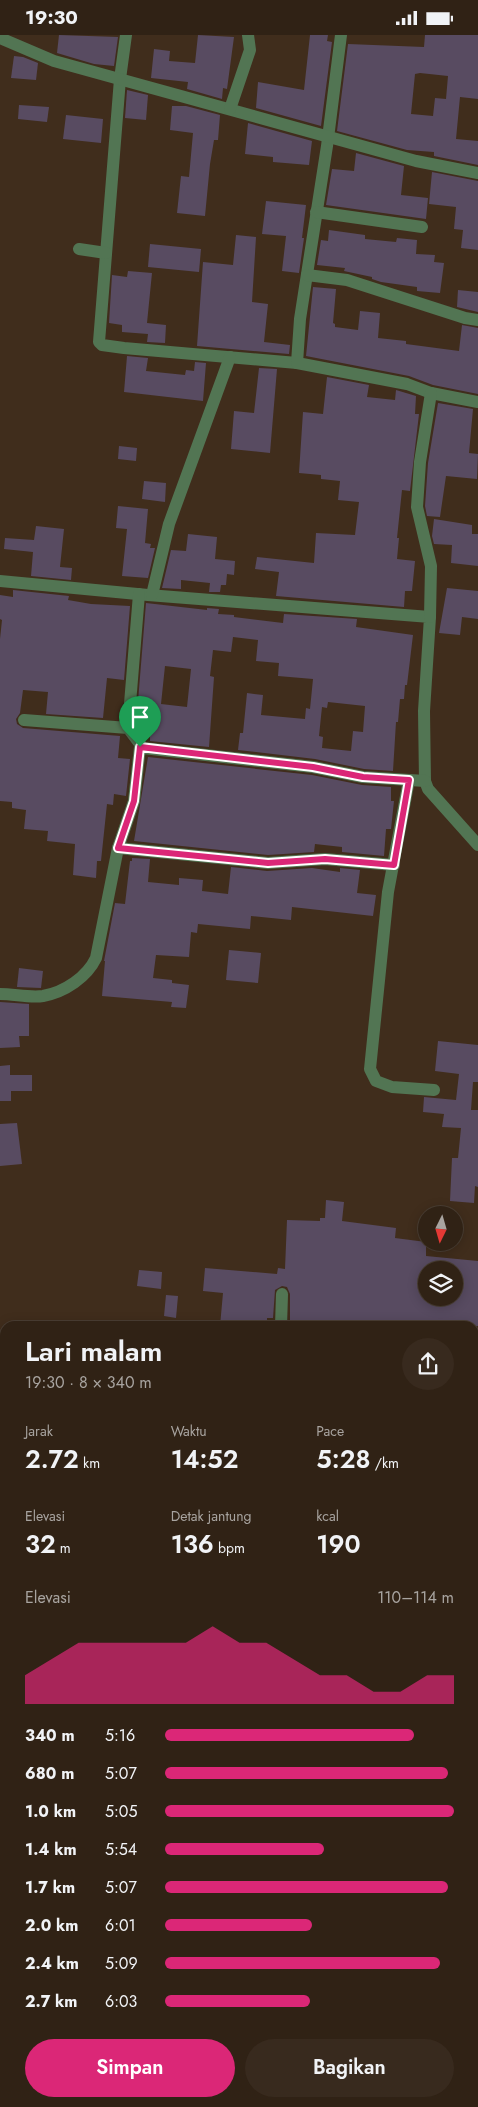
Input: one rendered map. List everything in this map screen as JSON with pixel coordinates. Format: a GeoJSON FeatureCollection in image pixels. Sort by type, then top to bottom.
{"type":"FeatureCollection","features":[{"type":"Feature","properties":{"kind":"street"},"geometry":{"type":"LineString","coordinates":[[126,35],[120,79],[98,339],[102,345],[297,363],[407,384],[431,393],[478,402]]}},
{"type":"Feature","properties":{"kind":"street"},"geometry":{"type":"LineString","coordinates":[[230,109],[250,50],[248,35]]}},
{"type":"Feature","properties":{"kind":"street"},"geometry":{"type":"LineString","coordinates":[[297,363],[307,275],[329,136],[341,35]]}},
{"type":"Feature","properties":{"kind":"street"},"geometry":{"type":"LineString","coordinates":[[0,37],[54,61],[416,161],[478,173]]}},
{"type":"Feature","properties":{"kind":"street"},"geometry":{"type":"LineString","coordinates":[[316,212],[422,227]]}},
{"type":"Feature","properties":{"kind":"street"},"geometry":{"type":"LineString","coordinates":[[79,249],[106,253]]}},
{"type":"Feature","properties":{"kind":"street"},"geometry":{"type":"LineString","coordinates":[[307,275],[346,280],[465,318],[478,320]]}},
{"type":"Feature","properties":{"kind":"street"},"geometry":{"type":"LineString","coordinates":[[128,728],[145,594],[230,357]]}},
{"type":"Feature","properties":{"kind":"street"},"geometry":{"type":"LineString","coordinates":[[431,393],[420,462],[417,507],[431,566],[424,711],[425,781],[428,789],[478,845]]}},
{"type":"Feature","properties":{"kind":"street"},"geometry":{"type":"LineString","coordinates":[[0,581],[430,617]]}},
{"type":"Feature","properties":{"kind":"street"},"geometry":{"type":"LineString","coordinates":[[0,995],[42,997],[57,992],[90,969],[96,958],[118,848],[134,801],[140,747],[128,728],[24,720]]}},
{"type":"Feature","properties":{"kind":"street"},"geometry":{"type":"LineString","coordinates":[[140,747],[313,767],[363,777],[425,781]]}},
{"type":"Feature","properties":{"kind":"street"},"geometry":{"type":"LineString","coordinates":[[409,780],[388,891],[370,1069],[376,1081],[392,1087],[434,1090]]}},
{"type":"Feature","properties":{"kind":"street"},"geometry":{"type":"LineString","coordinates":[[118,848],[268,863],[325,859],[394,865]]}},
{"type":"Feature","properties":{"kind":"street"},"geometry":{"type":"LineString","coordinates":[[281,1321],[282,1294]]}},
{"type":"Feature","properties":{"kind":"building"},"geometry":{"type":"Polygon","coordinates":[[[59,35],[118,37],[114,66],[94,64],[57,53],[59,35]]]}},
{"type":"Feature","properties":{"kind":"building"},"geometry":{"type":"Polygon","coordinates":[[[198,35],[234,37],[227,89],[223,88],[222,99],[187,89],[188,82],[151,78],[154,49],[170,51],[169,61],[195,63],[198,35]]]}},
{"type":"Feature","properties":{"kind":"building"},"geometry":{"type":"Polygon","coordinates":[[[310,35],[328,35],[327,41],[332,42],[321,126],[256,108],[258,82],[304,90],[310,35]]]}},
{"type":"Feature","properties":{"kind":"building"},"geometry":{"type":"Polygon","coordinates":[[[425,35],[478,35],[478,99],[460,97],[456,139],[478,141],[478,165],[434,156],[434,152],[407,150],[337,131],[348,44],[424,47],[425,35]],[[415,74],[411,114],[433,116],[435,98],[446,99],[448,76],[415,74]]]}},
{"type":"Feature","properties":{"kind":"building"},"geometry":{"type":"Polygon","coordinates":[[[14,56],[23,57],[38,63],[36,80],[11,78],[14,56]]]}},
{"type":"Feature","properties":{"kind":"building"},"geometry":{"type":"Polygon","coordinates":[[[127,90],[148,95],[146,120],[125,118],[127,90]]]}},
{"type":"Feature","properties":{"kind":"building"},"geometry":{"type":"Polygon","coordinates":[[[19,105],[49,107],[47,122],[18,119],[19,105]]]}},
{"type":"Feature","properties":{"kind":"building"},"geometry":{"type":"Polygon","coordinates":[[[172,106],[186,106],[220,115],[218,140],[214,140],[210,164],[205,216],[177,213],[181,176],[189,177],[193,133],[170,130],[172,106]]]}},
{"type":"Feature","properties":{"kind":"building"},"geometry":{"type":"Polygon","coordinates":[[[66,115],[103,119],[101,143],[63,139],[66,115]]]}},
{"type":"Feature","properties":{"kind":"building"},"geometry":{"type":"Polygon","coordinates":[[[248,123],[312,141],[309,165],[273,162],[273,157],[245,154],[248,123]]]}},
{"type":"Feature","properties":{"kind":"building"},"geometry":{"type":"Polygon","coordinates":[[[356,153],[404,166],[401,195],[428,198],[426,219],[326,205],[332,169],[354,171],[356,153]]]}},
{"type":"Feature","properties":{"kind":"building"},"geometry":{"type":"Polygon","coordinates":[[[432,172],[478,181],[478,250],[461,248],[463,230],[454,229],[456,207],[429,204],[432,172]]]}},
{"type":"Feature","properties":{"kind":"building"},"geometry":{"type":"Polygon","coordinates":[[[266,201],[306,205],[299,273],[282,271],[286,236],[262,234],[266,201]]]}},
{"type":"Feature","properties":{"kind":"building"},"geometry":{"type":"Polygon","coordinates":[[[329,230],[365,235],[365,239],[396,242],[397,238],[417,240],[416,254],[435,255],[434,262],[444,263],[440,293],[417,291],[417,287],[381,282],[372,279],[372,277],[344,271],[345,268],[317,265],[321,240],[328,241],[329,230]]]}},
{"type":"Feature","properties":{"kind":"building"},"geometry":{"type":"Polygon","coordinates":[[[236,235],[256,237],[252,302],[268,304],[264,342],[290,345],[289,354],[197,346],[203,262],[233,265],[236,235]]]}},
{"type":"Feature","properties":{"kind":"building"},"geometry":{"type":"Polygon","coordinates":[[[150,244],[201,249],[199,272],[148,267],[150,244]]]}},
{"type":"Feature","properties":{"kind":"building"},"geometry":{"type":"Polygon","coordinates":[[[128,271],[152,273],[147,323],[166,325],[165,343],[147,342],[148,334],[122,332],[122,325],[109,323],[112,275],[127,277],[128,271]]]}},
{"type":"Feature","properties":{"kind":"building"},"geometry":{"type":"Polygon","coordinates":[[[313,287],[336,289],[333,323],[335,327],[358,330],[360,311],[380,313],[378,338],[459,351],[462,325],[478,328],[478,394],[433,385],[409,376],[306,356],[313,287]]]}},
{"type":"Feature","properties":{"kind":"building"},"geometry":{"type":"Polygon","coordinates":[[[458,290],[478,292],[478,312],[457,307],[458,290]]]}},
{"type":"Feature","properties":{"kind":"building"},"geometry":{"type":"Polygon","coordinates":[[[127,356],[148,358],[146,371],[185,375],[186,370],[194,371],[195,362],[206,363],[203,401],[124,392],[127,356]]]}},
{"type":"Feature","properties":{"kind":"building"},"geometry":{"type":"Polygon","coordinates":[[[259,368],[277,369],[270,453],[231,449],[234,411],[254,413],[259,368]]]}},
{"type":"Feature","properties":{"kind":"building"},"geometry":{"type":"Polygon","coordinates":[[[327,377],[369,385],[367,397],[395,400],[396,390],[416,396],[415,414],[419,414],[410,491],[402,490],[397,538],[399,538],[397,559],[415,561],[412,591],[405,591],[404,607],[276,596],[279,572],[255,569],[257,557],[314,563],[316,533],[355,535],[359,502],[338,500],[340,481],[321,479],[321,475],[299,473],[303,412],[323,414],[327,377]]]}},
{"type":"Feature","properties":{"kind":"building"},"geometry":{"type":"Polygon","coordinates":[[[438,403],[473,409],[469,453],[478,454],[477,479],[446,476],[440,517],[427,516],[425,506],[428,463],[438,403]]]}},
{"type":"Feature","properties":{"kind":"building"},"geometry":{"type":"Polygon","coordinates":[[[119,446],[137,448],[136,461],[118,459],[119,446]]]}},
{"type":"Feature","properties":{"kind":"building"},"geometry":{"type":"Polygon","coordinates":[[[144,481],[166,483],[165,502],[142,499],[144,481]]]}},
{"type":"Feature","properties":{"kind":"building"},"geometry":{"type":"Polygon","coordinates":[[[118,506],[148,509],[145,543],[151,544],[150,548],[155,548],[148,578],[122,576],[127,529],[116,528],[118,506]]]}},
{"type":"Feature","properties":{"kind":"building"},"geometry":{"type":"Polygon","coordinates":[[[434,519],[472,525],[472,534],[478,534],[478,566],[451,563],[452,545],[434,544],[432,536],[434,519]]]}},
{"type":"Feature","properties":{"kind":"building"},"geometry":{"type":"Polygon","coordinates":[[[36,526],[64,529],[60,567],[72,568],[71,580],[31,576],[33,552],[4,549],[5,538],[34,540],[36,526]]]}},
{"type":"Feature","properties":{"kind":"building"},"geometry":{"type":"Polygon","coordinates":[[[188,534],[217,537],[215,559],[235,561],[234,575],[227,574],[226,585],[221,585],[220,592],[209,592],[210,583],[181,580],[181,589],[162,588],[171,550],[186,551],[188,534]]]}},
{"type":"Feature","properties":{"kind":"building"},"geometry":{"type":"Polygon","coordinates":[[[447,588],[478,591],[478,619],[462,617],[460,635],[439,633],[447,588]]]}},
{"type":"Feature","properties":{"kind":"building"},"geometry":{"type":"Polygon","coordinates":[[[13,590],[69,596],[68,600],[91,604],[130,606],[124,680],[107,678],[103,718],[46,714],[48,692],[23,690],[20,713],[16,719],[17,724],[23,728],[120,736],[118,758],[130,759],[126,796],[114,794],[113,805],[107,804],[101,861],[97,861],[96,878],[73,875],[75,844],[47,841],[48,831],[24,829],[26,810],[12,808],[12,802],[0,801],[0,639],[2,620],[0,619],[0,595],[13,597],[13,590]]]}},
{"type":"Feature","properties":{"kind":"building"},"geometry":{"type":"Polygon","coordinates":[[[146,603],[207,610],[207,608],[219,609],[218,614],[283,623],[284,614],[357,619],[356,627],[413,635],[407,685],[405,685],[404,699],[400,699],[398,722],[396,722],[393,771],[364,769],[315,759],[238,750],[240,733],[243,733],[247,693],[263,695],[261,715],[305,719],[306,708],[310,709],[313,679],[278,676],[279,663],[256,661],[258,640],[233,637],[231,652],[213,650],[210,676],[214,677],[209,747],[150,741],[150,735],[143,734],[136,726],[146,603]],[[165,666],[161,704],[187,707],[191,669],[165,666]],[[328,702],[327,708],[322,707],[319,736],[323,737],[322,748],[351,751],[353,731],[363,732],[365,706],[328,702]]]}},
{"type":"Feature","properties":{"kind":"building"},"geometry":{"type":"Polygon","coordinates":[[[148,757],[312,775],[362,785],[391,787],[391,801],[394,801],[391,829],[386,829],[384,856],[342,852],[342,847],[315,844],[314,852],[268,855],[134,841],[148,757]]]}},
{"type":"Feature","properties":{"kind":"building"},"geometry":{"type":"Polygon","coordinates":[[[132,858],[150,859],[148,882],[179,885],[179,878],[203,880],[202,891],[228,894],[231,867],[267,871],[312,868],[340,872],[340,868],[360,870],[357,893],[376,895],[373,916],[292,907],[291,920],[251,916],[250,929],[198,924],[197,933],[191,932],[189,957],[156,955],[153,978],[172,980],[172,983],[189,985],[186,1008],[171,1007],[172,1002],[102,996],[104,961],[115,903],[125,904],[130,861],[132,861],[132,858]]]}},
{"type":"Feature","properties":{"kind":"building"},"geometry":{"type":"Polygon","coordinates":[[[229,950],[261,953],[258,983],[226,980],[229,950]]]}},
{"type":"Feature","properties":{"kind":"building"},"geometry":{"type":"Polygon","coordinates":[[[19,968],[43,971],[41,988],[17,987],[19,968]]]}},
{"type":"Feature","properties":{"kind":"building"},"geometry":{"type":"Polygon","coordinates":[[[0,1002],[29,1004],[29,1036],[19,1036],[20,1047],[0,1048],[0,1002]]]}},
{"type":"Feature","properties":{"kind":"building"},"geometry":{"type":"Polygon","coordinates":[[[438,1041],[478,1045],[478,1082],[473,1082],[471,1110],[478,1110],[478,1187],[475,1186],[474,1203],[450,1201],[452,1158],[458,1158],[461,1128],[442,1127],[444,1114],[423,1112],[424,1097],[456,1100],[459,1074],[435,1071],[438,1041]]]}},
{"type":"Feature","properties":{"kind":"building"},"geometry":{"type":"Polygon","coordinates":[[[10,1065],[10,1075],[32,1075],[32,1091],[11,1091],[11,1101],[0,1101],[0,1066],[10,1065]]]}},
{"type":"Feature","properties":{"kind":"building"},"geometry":{"type":"Polygon","coordinates":[[[17,1123],[22,1164],[0,1166],[0,1124],[17,1123]]]}},
{"type":"Feature","properties":{"kind":"building"},"geometry":{"type":"Polygon","coordinates":[[[326,1200],[344,1202],[342,1221],[396,1228],[395,1238],[418,1241],[418,1251],[426,1251],[426,1256],[478,1261],[478,1321],[290,1321],[290,1294],[287,1287],[282,1286],[275,1290],[273,1318],[267,1318],[267,1321],[220,1321],[223,1293],[203,1291],[205,1268],[277,1274],[278,1268],[285,1269],[287,1220],[320,1221],[320,1218],[325,1218],[326,1200]]]}},
{"type":"Feature","properties":{"kind":"building"},"geometry":{"type":"Polygon","coordinates":[[[139,1270],[162,1272],[161,1289],[137,1286],[139,1270]]]}},
{"type":"Feature","properties":{"kind":"building"},"geometry":{"type":"Polygon","coordinates":[[[166,1295],[178,1296],[176,1318],[164,1316],[166,1295]]]}},
{"type":"Feature","properties":{"kind":"route"},"geometry":{"type":"LineString","coordinates":[[140,747],[313,767],[363,777],[409,780],[394,865],[325,859],[268,863],[118,848],[134,801],[140,747]]}}]}
